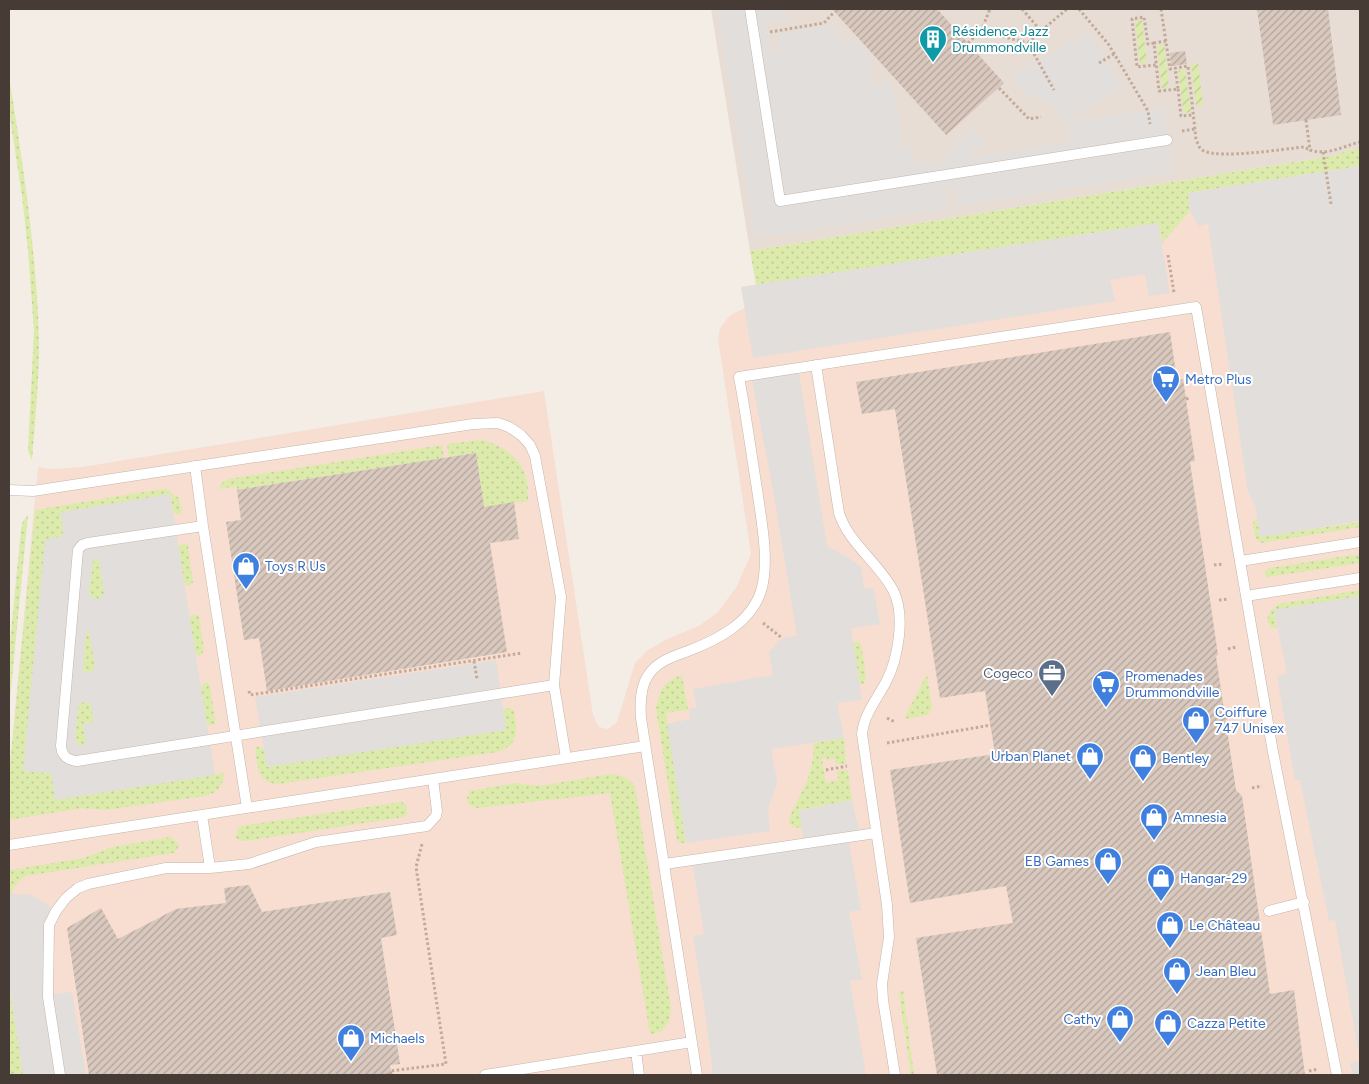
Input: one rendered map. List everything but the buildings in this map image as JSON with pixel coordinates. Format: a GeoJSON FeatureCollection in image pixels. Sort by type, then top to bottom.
{"type":"FeatureCollection","features":[{"type":"Feature","properties":{"kind":"lane"},"geometry":{"type":"LineString","coordinates":[[750,9],[780,201],[1167,140]]}},
{"type":"Feature","properties":{"kind":"lane"},"geometry":{"type":"LineString","coordinates":[[697,1075],[645,746],[641,718],[641,699],[644,684],[649,674],[663,662],[712,641],[726,632],[750,613],[762,590],[764,545],[762,515],[739,377],[1196,307],[1272,744],[1337,1075]]}},
{"type":"Feature","properties":{"kind":"lane"},"geometry":{"type":"LineString","coordinates":[[816,365],[836,503],[842,523],[848,533],[884,576],[898,602],[900,626],[892,669],[866,718],[862,734],[888,905],[889,928],[882,984],[895,1075]]}},
{"type":"Feature","properties":{"kind":"lane"},"geometry":{"type":"LineString","coordinates":[[9,490],[33,491],[473,424],[498,423],[510,427],[530,445],[536,456],[540,476],[560,597],[554,686],[566,758]]}},
{"type":"Feature","properties":{"kind":"lane"},"geometry":{"type":"LineString","coordinates":[[195,466],[248,808]]}},
{"type":"Feature","properties":{"kind":"lane"},"geometry":{"type":"LineString","coordinates":[[203,526],[88,542],[78,550],[60,746],[65,758],[70,761],[554,686]]}},
{"type":"Feature","properties":{"kind":"lane"},"geometry":{"type":"LineString","coordinates":[[1240,560],[1360,542]]}},
{"type":"Feature","properties":{"kind":"lane"},"geometry":{"type":"LineString","coordinates":[[1246,596],[1360,578]]}},
{"type":"Feature","properties":{"kind":"lane"},"geometry":{"type":"LineString","coordinates":[[9,845],[645,746]]}},
{"type":"Feature","properties":{"kind":"lane"},"geometry":{"type":"LineString","coordinates":[[60,1075],[48,995],[50,926],[56,911],[66,898],[78,888],[88,884],[166,868],[210,868],[249,864],[316,842],[427,826],[436,816],[437,810],[432,779]]}},
{"type":"Feature","properties":{"kind":"lane"},"geometry":{"type":"LineString","coordinates":[[202,815],[210,868]]}},
{"type":"Feature","properties":{"kind":"lane"},"geometry":{"type":"LineString","coordinates":[[665,864],[876,833]]}},
{"type":"Feature","properties":{"kind":"lane"},"geometry":{"type":"LineString","coordinates":[[1269,911],[1304,902]]}},
{"type":"Feature","properties":{"kind":"lane"},"geometry":{"type":"LineString","coordinates":[[485,1075],[692,1042]]}},
{"type":"Feature","properties":{"kind":"lane"},"geometry":{"type":"LineString","coordinates":[[636,1051],[639,1075]]}},
{"type":"Feature","properties":{"kind":"path"},"geometry":{"type":"LineString","coordinates":[[968,43],[981,32],[990,9]]}},
{"type":"Feature","properties":{"kind":"path"},"geometry":{"type":"LineString","coordinates":[[1022,9],[1041,31]]}},
{"type":"Feature","properties":{"kind":"path"},"geometry":{"type":"LineString","coordinates":[[1028,43],[1067,9]]}},
{"type":"Feature","properties":{"kind":"path"},"geometry":{"type":"LineString","coordinates":[[1079,9],[1100,32],[1148,111]]}},
{"type":"Feature","properties":{"kind":"path"},"geometry":{"type":"LineString","coordinates":[[1161,9],[1170,69],[1188,66],[1198,147],[1204,151],[1224,154],[1304,148],[1323,152],[1335,151],[1360,142]]}},
{"type":"Feature","properties":{"kind":"path"},"geometry":{"type":"LineString","coordinates":[[768,32],[824,23],[834,12]]}},
{"type":"Feature","properties":{"kind":"path"},"geometry":{"type":"LineString","coordinates":[[1156,65],[1137,67],[1132,19],[1144,17],[1148,44],[1166,41]]}},
{"type":"Feature","properties":{"kind":"path"},"geometry":{"type":"LineString","coordinates":[[981,32],[1028,43],[1054,90]]}},
{"type":"Feature","properties":{"kind":"path"},"geometry":{"type":"LineString","coordinates":[[1154,43],[1159,91],[1178,89]]}},
{"type":"Feature","properties":{"kind":"path"},"geometry":{"type":"LineString","coordinates":[[1099,63],[1114,54]]}},
{"type":"Feature","properties":{"kind":"path"},"geometry":{"type":"LineString","coordinates":[[1175,68],[1181,116],[1193,115]]}},
{"type":"Feature","properties":{"kind":"path"},"geometry":{"type":"LineString","coordinates":[[999,88],[1029,119],[1041,117]]}},
{"type":"Feature","properties":{"kind":"path"},"geometry":{"type":"LineString","coordinates":[[1306,120],[1310,150]]}},
{"type":"Feature","properties":{"kind":"path"},"geometry":{"type":"LineString","coordinates":[[1177,132],[1195,129]]}},
{"type":"Feature","properties":{"kind":"path"},"geometry":{"type":"LineString","coordinates":[[1323,152],[1331,204]]}},
{"type":"Feature","properties":{"kind":"path"},"geometry":{"type":"LineString","coordinates":[[750,613],[782,638]]}},
{"type":"Feature","properties":{"kind":"path"},"geometry":{"type":"LineString","coordinates":[[248,686],[250,695],[522,653]]}},
{"type":"Feature","properties":{"kind":"path"},"geometry":{"type":"LineString","coordinates":[[1225,718],[1242,715]]}},
{"type":"Feature","properties":{"kind":"path"},"geometry":{"type":"LineString","coordinates":[[887,742],[991,725]]}},
{"type":"Feature","properties":{"kind":"path"},"geometry":{"type":"LineString","coordinates":[[826,770],[847,766]]}},
{"type":"Feature","properties":{"kind":"path"},"geometry":{"type":"LineString","coordinates":[[386,1075],[391,1074],[390,1071],[446,1064],[416,867],[427,826]]}},
{"type":"Feature","properties":{"kind":"shaded area"},"geometry":{"type":"Polygon","coordinates":[[[711,9],[1360,9],[1360,148],[1348,150],[1338,155],[750,251],[711,9]]]}},
{"type":"Feature","properties":{"kind":"shaded area"},"geometry":{"type":"Polygon","coordinates":[[[717,9],[784,9],[787,21],[766,24],[772,55],[779,53],[777,34],[834,24],[837,43],[856,40],[869,55],[873,85],[891,82],[899,114],[902,147],[912,146],[915,165],[944,162],[956,143],[971,128],[985,142],[971,154],[972,158],[1071,142],[1068,122],[1164,108],[1173,153],[1168,154],[1171,173],[956,206],[954,187],[945,188],[948,209],[755,238],[717,9]]]}},
{"type":"Feature","properties":{"kind":"shaded area"},"geometry":{"type":"Polygon","coordinates":[[[1089,31],[1122,88],[1062,123],[1053,105],[1024,94],[1013,75],[1089,31]]]}},
{"type":"Feature","properties":{"kind":"shaded area"},"geometry":{"type":"Polygon","coordinates":[[[1360,166],[1360,1075],[9,1075],[9,775],[38,467],[53,469],[82,467],[544,391],[593,715],[599,727],[608,729],[617,722],[635,663],[648,650],[667,639],[699,626],[718,612],[737,586],[751,554],[718,339],[720,328],[727,319],[732,314],[745,308],[741,287],[1158,223],[1188,193],[1360,166]]]}},
{"type":"Feature","properties":{"kind":"shaded area"},"geometry":{"type":"Polygon","coordinates":[[[1360,166],[1360,521],[1260,537],[1255,505],[1248,492],[1208,224],[1199,226],[1190,211],[1188,193],[1360,166]]]}},
{"type":"Feature","properties":{"kind":"shaded area"},"geometry":{"type":"Polygon","coordinates":[[[1158,223],[1170,293],[1149,296],[1145,274],[1110,280],[1115,301],[753,358],[741,287],[1158,223]]]}},
{"type":"Feature","properties":{"kind":"shaded area"},"geometry":{"type":"Polygon","coordinates":[[[798,368],[827,546],[861,567],[864,588],[874,589],[880,624],[851,628],[862,700],[837,703],[844,738],[771,749],[777,780],[769,805],[770,831],[686,843],[667,724],[690,719],[689,709],[697,708],[693,689],[773,675],[769,652],[782,638],[797,636],[774,496],[751,375],[798,368]]]}},
{"type":"Feature","properties":{"kind":"shaded area"},"geometry":{"type":"Polygon","coordinates":[[[170,494],[215,775],[55,800],[51,773],[23,771],[45,540],[63,536],[61,512],[170,494]],[[96,558],[93,560],[89,592],[92,598],[100,599],[104,593],[99,560],[96,558]],[[86,631],[83,669],[87,673],[93,671],[95,665],[89,631],[86,631]],[[83,702],[78,707],[75,740],[81,746],[86,742],[83,723],[94,722],[91,705],[83,702]]]}},
{"type":"Feature","properties":{"kind":"shaded area"},"geometry":{"type":"Polygon","coordinates":[[[1360,596],[1360,1061],[1335,920],[1329,921],[1300,780],[1295,780],[1277,676],[1287,673],[1274,610],[1360,596]]]}},
{"type":"Feature","properties":{"kind":"shaded area"},"geometry":{"type":"Polygon","coordinates":[[[496,660],[506,730],[267,767],[255,697],[496,660]]]}},
{"type":"Feature","properties":{"kind":"shaded area"},"geometry":{"type":"Polygon","coordinates":[[[852,800],[860,835],[848,837],[861,910],[849,912],[862,979],[850,981],[866,1075],[713,1075],[693,936],[704,934],[692,860],[804,843],[799,811],[852,800]]]}},
{"type":"Feature","properties":{"kind":"shaded area"},"geometry":{"type":"Polygon","coordinates":[[[10,894],[32,895],[56,911],[49,925],[48,995],[72,992],[86,1075],[23,1075],[9,983],[10,894]]]}},
{"type":"Feature","properties":{"kind":"shaded area"},"geometry":{"type":"Polygon","coordinates":[[[1360,1061],[1360,1075],[1353,1075],[1350,1063],[1360,1061]]]}},
{"type":"Feature","properties":{"kind":"green space"},"geometry":{"type":"Polygon","coordinates":[[[1142,20],[1147,62],[1140,63],[1135,21],[1142,20]]]}},
{"type":"Feature","properties":{"kind":"green space"},"geometry":{"type":"Polygon","coordinates":[[[1164,45],[1169,87],[1162,88],[1157,46],[1164,45]]]}},
{"type":"Feature","properties":{"kind":"green space"},"geometry":{"type":"Polygon","coordinates":[[[1198,63],[1203,105],[1196,106],[1191,64],[1198,63]]]}},
{"type":"Feature","properties":{"kind":"green space"},"geometry":{"type":"Polygon","coordinates":[[[1185,70],[1191,112],[1184,113],[1178,71],[1185,70]]]}},
{"type":"Feature","properties":{"kind":"green space"},"geometry":{"type":"Polygon","coordinates":[[[9,76],[28,209],[38,309],[37,402],[32,461],[28,450],[34,331],[22,196],[9,111],[9,76]]]}},
{"type":"Feature","properties":{"kind":"green space"},"geometry":{"type":"Polygon","coordinates":[[[1360,148],[1360,166],[1188,193],[1190,211],[1162,243],[1158,223],[756,285],[750,251],[1338,155],[1348,150],[1360,148]]]}},
{"type":"Feature","properties":{"kind":"green space"},"geometry":{"type":"Polygon","coordinates":[[[483,440],[505,450],[517,460],[525,473],[528,501],[484,507],[476,453],[449,457],[447,444],[483,440]]]}},
{"type":"Feature","properties":{"kind":"green space"},"geometry":{"type":"Polygon","coordinates":[[[442,445],[444,458],[237,490],[237,486],[218,489],[223,482],[229,479],[442,445]]]}},
{"type":"Feature","properties":{"kind":"green space"},"geometry":{"type":"Polygon","coordinates":[[[162,489],[170,490],[171,493],[178,497],[182,510],[179,515],[174,513],[170,495],[62,512],[64,532],[61,537],[23,771],[51,773],[56,800],[225,773],[223,781],[217,791],[205,796],[106,810],[82,808],[9,819],[9,775],[35,510],[162,489]]]}},
{"type":"Feature","properties":{"kind":"green space"},"geometry":{"type":"Polygon","coordinates":[[[28,515],[9,710],[9,653],[21,529],[23,521],[28,515]]]}},
{"type":"Feature","properties":{"kind":"green space"},"geometry":{"type":"Polygon","coordinates":[[[1257,520],[1260,537],[1360,522],[1360,527],[1261,543],[1254,534],[1253,522],[1257,520]]]}},
{"type":"Feature","properties":{"kind":"green space"},"geometry":{"type":"Polygon","coordinates":[[[181,544],[187,544],[188,546],[193,582],[189,586],[184,582],[178,548],[181,544]]]}},
{"type":"Feature","properties":{"kind":"green space"},"geometry":{"type":"Polygon","coordinates":[[[1360,554],[1360,563],[1268,577],[1265,575],[1265,571],[1269,568],[1360,554]]]}},
{"type":"Feature","properties":{"kind":"green space"},"geometry":{"type":"Polygon","coordinates":[[[96,558],[99,560],[104,593],[100,599],[92,598],[89,592],[93,560],[96,558]]]}},
{"type":"Feature","properties":{"kind":"green space"},"geometry":{"type":"Polygon","coordinates":[[[1360,590],[1360,596],[1274,610],[1277,628],[1271,627],[1269,624],[1268,615],[1278,604],[1360,590]]]}},
{"type":"Feature","properties":{"kind":"green space"},"geometry":{"type":"Polygon","coordinates":[[[194,614],[199,616],[204,651],[200,656],[195,652],[189,617],[194,614]]]}},
{"type":"Feature","properties":{"kind":"green space"},"geometry":{"type":"Polygon","coordinates":[[[86,630],[89,632],[95,664],[93,672],[84,672],[83,669],[86,630]]]}},
{"type":"Feature","properties":{"kind":"green space"},"geometry":{"type":"Polygon","coordinates":[[[858,642],[861,644],[866,676],[864,683],[860,685],[853,643],[858,642]]]}},
{"type":"Feature","properties":{"kind":"green space"},"geometry":{"type":"Polygon","coordinates":[[[927,674],[932,708],[928,715],[904,719],[927,674]]]}},
{"type":"Feature","properties":{"kind":"green space"},"geometry":{"type":"Polygon","coordinates":[[[682,675],[688,710],[666,713],[686,843],[681,843],[677,840],[656,709],[663,687],[670,680],[682,675]]]}},
{"type":"Feature","properties":{"kind":"green space"},"geometry":{"type":"Polygon","coordinates":[[[204,683],[210,685],[215,724],[208,725],[206,723],[201,688],[204,683]]]}},
{"type":"Feature","properties":{"kind":"green space"},"geometry":{"type":"Polygon","coordinates":[[[83,702],[87,702],[90,706],[93,725],[89,738],[81,746],[75,740],[78,707],[83,702]]]}},
{"type":"Feature","properties":{"kind":"green space"},"geometry":{"type":"Polygon","coordinates":[[[505,708],[514,710],[516,736],[510,745],[497,752],[278,784],[266,781],[258,768],[255,750],[257,747],[261,747],[264,750],[267,766],[506,730],[503,712],[505,708]]]}},
{"type":"Feature","properties":{"kind":"green space"},"geometry":{"type":"Polygon","coordinates":[[[844,738],[846,763],[836,765],[834,758],[827,760],[827,757],[822,759],[826,783],[838,780],[837,771],[848,770],[852,800],[799,810],[802,828],[793,827],[789,823],[789,818],[807,781],[812,764],[814,743],[844,738]]]}},
{"type":"Feature","properties":{"kind":"green space"},"geometry":{"type":"Polygon","coordinates":[[[609,774],[624,777],[635,787],[671,1008],[669,1022],[661,1032],[650,1034],[610,793],[476,808],[468,804],[467,798],[470,791],[516,783],[540,786],[609,774]]]}},
{"type":"Feature","properties":{"kind":"green space"},"geometry":{"type":"Polygon","coordinates":[[[401,802],[406,804],[407,814],[404,817],[246,841],[236,838],[240,826],[401,802]]]}},
{"type":"Feature","properties":{"kind":"green space"},"geometry":{"type":"Polygon","coordinates":[[[171,837],[179,845],[173,853],[26,876],[12,891],[9,925],[9,870],[84,858],[112,847],[171,837]]]}},
{"type":"Feature","properties":{"kind":"green space"},"geometry":{"type":"Polygon","coordinates":[[[9,983],[23,1075],[9,1075],[9,983]]]}},
{"type":"Feature","properties":{"kind":"green space"},"geometry":{"type":"Polygon","coordinates":[[[903,990],[914,1075],[911,1075],[899,993],[903,990]]]}},
{"type":"Feature","properties":{"kind":"place","name":"Résidence Jazz Drummondville"},"geometry":{"type":"Point","coordinates":[933,63]}},
{"type":"Feature","properties":{"kind":"place","name":"Metro Plus"},"geometry":{"type":"Point","coordinates":[1166,403]}},
{"type":"Feature","properties":{"kind":"place","name":"Toys R Us"},"geometry":{"type":"Point","coordinates":[246,590]}},
{"type":"Feature","properties":{"kind":"place","name":"Cogeco"},"geometry":{"type":"Point","coordinates":[1052,697]}},
{"type":"Feature","properties":{"kind":"place","name":"Promenades Drummondville"},"geometry":{"type":"Point","coordinates":[1106,708]}},
{"type":"Feature","properties":{"kind":"place","name":"Coiffure 747 Unisex"},"geometry":{"type":"Point","coordinates":[1196,744]}},
{"type":"Feature","properties":{"kind":"place","name":"Urban Planet"},"geometry":{"type":"Point","coordinates":[1090,780]}},
{"type":"Feature","properties":{"kind":"place","name":"Bentley"},"geometry":{"type":"Point","coordinates":[1143,782]}},
{"type":"Feature","properties":{"kind":"place","name":"Amnesia"},"geometry":{"type":"Point","coordinates":[1154,841]}},
{"type":"Feature","properties":{"kind":"place","name":"EB Games"},"geometry":{"type":"Point","coordinates":[1108,885]}},
{"type":"Feature","properties":{"kind":"place","name":"Hangar-29"},"geometry":{"type":"Point","coordinates":[1161,902]}},
{"type":"Feature","properties":{"kind":"place","name":"Le Château"},"geometry":{"type":"Point","coordinates":[1170,949]}},
{"type":"Feature","properties":{"kind":"place","name":"Jean Bleu"},"geometry":{"type":"Point","coordinates":[1177,995]}},
{"type":"Feature","properties":{"kind":"place","name":"Cathy"},"geometry":{"type":"Point","coordinates":[1120,1043]}},
{"type":"Feature","properties":{"kind":"place","name":"Cazza Petite"},"geometry":{"type":"Point","coordinates":[1168,1047]}},
{"type":"Feature","properties":{"kind":"place","name":"Michaels"},"geometry":{"type":"Point","coordinates":[351,1062]}}]}
